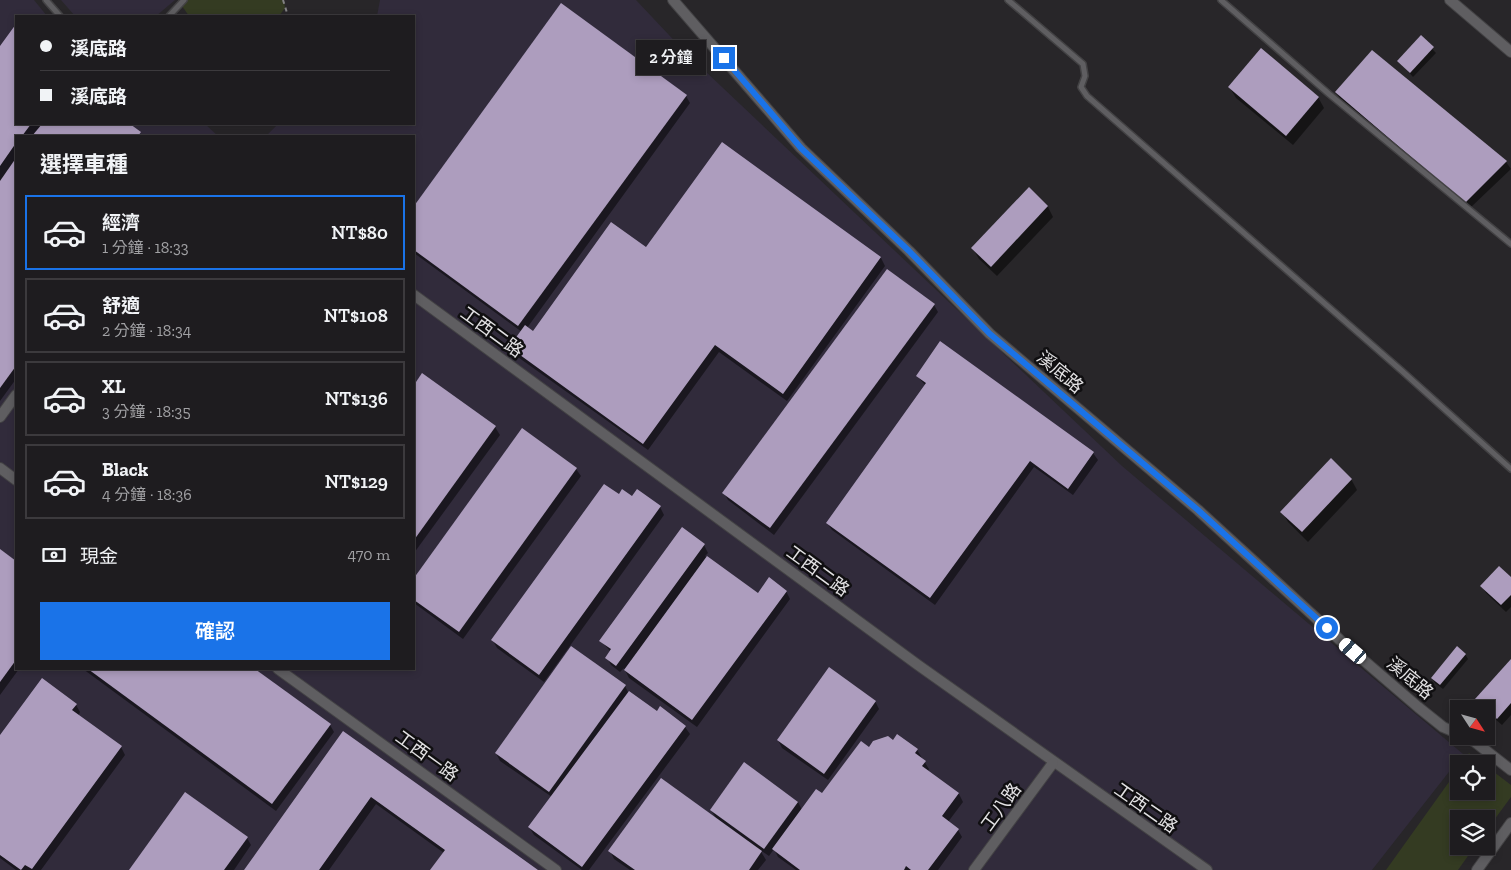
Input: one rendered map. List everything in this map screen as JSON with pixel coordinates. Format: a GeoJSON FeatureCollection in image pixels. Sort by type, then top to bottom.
{"type":"FeatureCollection","features":[{"type":"Feature","properties":{"kind":"street","name":"溪底路"},"geometry":{"type":"LineString","coordinates":[[673,0],[801,148],[909,251],[990,334],[1198,510],[1418,707],[1443,727],[1450,730]]}},
{"type":"Feature","properties":{"kind":"street"},"geometry":{"type":"LineString","coordinates":[[1450,0],[1511,52]]}},
{"type":"Feature","properties":{"kind":"street","name":"工西二路"},"geometry":{"type":"LineString","coordinates":[[415,296],[1053,763],[1206,870]]}},
{"type":"Feature","properties":{"kind":"street"},"geometry":{"type":"LineString","coordinates":[[0,417],[15,396]]}},
{"type":"Feature","properties":{"kind":"street"},"geometry":{"type":"LineString","coordinates":[[0,468],[15,479]]}},
{"type":"Feature","properties":{"kind":"street","name":"工西一路"},"geometry":{"type":"LineString","coordinates":[[279,670],[556,870]]}},
{"type":"Feature","properties":{"kind":"street"},"geometry":{"type":"LineString","coordinates":[[1479,745],[1511,770]]}},
{"type":"Feature","properties":{"kind":"street","name":"工八路"},"geometry":{"type":"LineString","coordinates":[[974,870],[1053,763]]}},
{"type":"Feature","properties":{"kind":"street"},"geometry":{"type":"LineString","coordinates":[[1477,870],[1511,823]]}},
{"type":"Feature","properties":{"kind":"lane"},"geometry":{"type":"LineString","coordinates":[[46,0],[59,15]]}},
{"type":"Feature","properties":{"kind":"lane"},"geometry":{"type":"LineString","coordinates":[[170,15],[184,0]]}},
{"type":"Feature","properties":{"kind":"lane"},"geometry":{"type":"LineString","coordinates":[[1008,0],[1083,64],[1085,76],[1081,87],[1087,96],[1402,371],[1511,469]]}},
{"type":"Feature","properties":{"kind":"lane"},"geometry":{"type":"LineString","coordinates":[[1221,0],[1329,94],[1511,244]]}},
{"type":"Feature","properties":{"kind":"path"},"geometry":{"type":"LineString","coordinates":[[283,0],[288,15]]}},
{"type":"Feature","properties":{"kind":"shaded area"},"geometry":{"type":"Polygon","coordinates":[[[0,0],[34,0],[46,15],[15,15],[15,125],[206,125],[217,135],[15,135],[15,670],[415,670],[415,135],[267,135],[277,125],[415,125],[415,15],[377,15],[380,0],[636,0],[685,52],[1122,466],[1450,743],[1450,745],[1463,754],[1450,755],[1450,771],[1372,870],[0,870],[0,0]]]}},
{"type":"Feature","properties":{"kind":"shaded area"},"geometry":{"type":"Polygon","coordinates":[[[61,0],[175,0],[157,15],[74,15],[61,0]]]}},
{"type":"Feature","properties":{"kind":"green space"},"geometry":{"type":"Polygon","coordinates":[[[188,0],[284,0],[285,8],[280,15],[188,15],[182,6],[188,0]]]}},
{"type":"Feature","properties":{"kind":"green space"},"geometry":{"type":"Polygon","coordinates":[[[1495,773],[1511,785],[1511,797],[1495,819],[1495,810],[1450,810],[1450,855],[1469,855],[1458,870],[1386,870],[1450,781],[1450,800],[1495,800],[1495,773]]]}},
{"type":"Feature","properties":{"kind":"building"},"geometry":{"type":"Polygon","coordinates":[[[561,3],[687,95],[518,326],[415,251],[415,205],[561,3]]]}},
{"type":"Feature","properties":{"kind":"building"},"geometry":{"type":"Polygon","coordinates":[[[15,25],[15,125],[30,125],[23,135],[15,135],[15,144],[0,166],[0,46],[15,25]]]}},
{"type":"Feature","properties":{"kind":"building"},"geometry":{"type":"Polygon","coordinates":[[[1421,35],[1434,47],[1410,73],[1397,61],[1421,35]]]}},
{"type":"Feature","properties":{"kind":"building"},"geometry":{"type":"Polygon","coordinates":[[[1261,48],[1319,97],[1286,136],[1228,87],[1261,48]]]}},
{"type":"Feature","properties":{"kind":"building"},"geometry":{"type":"Polygon","coordinates":[[[1372,50],[1507,161],[1465,203],[1335,92],[1372,50]]]}},
{"type":"Feature","properties":{"kind":"building"},"geometry":{"type":"Polygon","coordinates":[[[41,125],[131,125],[141,132],[139,135],[33,135],[41,125]]]}},
{"type":"Feature","properties":{"kind":"building"},"geometry":{"type":"Polygon","coordinates":[[[722,142],[881,257],[783,394],[715,345],[643,444],[509,347],[525,325],[533,331],[611,222],[646,247],[722,142]]]}},
{"type":"Feature","properties":{"kind":"building"},"geometry":{"type":"Polygon","coordinates":[[[15,159],[15,367],[0,388],[0,181],[15,159]]]}},
{"type":"Feature","properties":{"kind":"building"},"geometry":{"type":"Polygon","coordinates":[[[1029,187],[1048,206],[991,267],[971,248],[1029,187]]]}},
{"type":"Feature","properties":{"kind":"building"},"geometry":{"type":"Polygon","coordinates":[[[887,269],[935,304],[770,528],[722,493],[887,269]]]}},
{"type":"Feature","properties":{"kind":"building"},"geometry":{"type":"Polygon","coordinates":[[[940,341],[1094,452],[1068,489],[1030,461],[930,598],[826,523],[926,383],[916,376],[940,341]]]}},
{"type":"Feature","properties":{"kind":"building"},"geometry":{"type":"Polygon","coordinates":[[[422,373],[496,426],[415,539],[415,384],[422,373]]]}},
{"type":"Feature","properties":{"kind":"building"},"geometry":{"type":"Polygon","coordinates":[[[522,428],[577,468],[459,632],[415,601],[415,577],[522,428]]]}},
{"type":"Feature","properties":{"kind":"building"},"geometry":{"type":"Polygon","coordinates":[[[1331,458],[1352,479],[1302,532],[1280,512],[1331,458]]]}},
{"type":"Feature","properties":{"kind":"building"},"geometry":{"type":"Polygon","coordinates":[[[604,484],[619,494],[622,489],[632,496],[637,489],[661,506],[539,675],[491,640],[604,484]]]}},
{"type":"Feature","properties":{"kind":"building"},"geometry":{"type":"Polygon","coordinates":[[[682,527],[705,544],[616,666],[605,658],[611,649],[599,641],[682,527]]]}},
{"type":"Feature","properties":{"kind":"building"},"geometry":{"type":"Polygon","coordinates":[[[0,549],[15,560],[15,661],[0,682],[0,549]]]}},
{"type":"Feature","properties":{"kind":"building"},"geometry":{"type":"Polygon","coordinates":[[[707,556],[758,593],[769,577],[787,591],[692,720],[624,670],[707,556]]]}},
{"type":"Feature","properties":{"kind":"building"},"geometry":{"type":"Polygon","coordinates":[[[1499,566],[1511,577],[1511,595],[1501,605],[1480,586],[1499,566]]]}},
{"type":"Feature","properties":{"kind":"building"},"geometry":{"type":"Polygon","coordinates":[[[571,646],[626,685],[549,792],[495,753],[571,646]]]}},
{"type":"Feature","properties":{"kind":"building"},"geometry":{"type":"Polygon","coordinates":[[[1457,646],[1466,654],[1440,685],[1431,678],[1457,646]]]}},
{"type":"Feature","properties":{"kind":"building"},"geometry":{"type":"Polygon","coordinates":[[[1511,659],[1511,703],[1497,719],[1495,717],[1495,700],[1475,699],[1511,659]]]}},
{"type":"Feature","properties":{"kind":"building"},"geometry":{"type":"Polygon","coordinates":[[[829,667],[876,701],[824,774],[777,740],[829,667]]]}},
{"type":"Feature","properties":{"kind":"building"},"geometry":{"type":"Polygon","coordinates":[[[89,670],[256,670],[331,724],[272,804],[89,670]]]}},
{"type":"Feature","properties":{"kind":"building"},"geometry":{"type":"Polygon","coordinates":[[[42,678],[77,704],[72,710],[122,746],[32,869],[25,865],[21,870],[0,855],[0,735],[42,678]]]}},
{"type":"Feature","properties":{"kind":"building"},"geometry":{"type":"Polygon","coordinates":[[[629,691],[657,711],[660,706],[686,726],[582,867],[528,827],[629,691]]]}},
{"type":"Feature","properties":{"kind":"building"},"geometry":{"type":"Polygon","coordinates":[[[343,731],[538,870],[430,870],[445,850],[371,797],[319,870],[244,870],[343,731]]]}},
{"type":"Feature","properties":{"kind":"building"},"geometry":{"type":"Polygon","coordinates":[[[897,734],[918,749],[915,753],[926,761],[922,766],[959,793],[942,816],[959,829],[928,870],[911,870],[906,866],[904,870],[800,870],[772,849],[816,789],[822,793],[861,741],[869,747],[873,741],[888,736],[893,740],[897,734]]]}},
{"type":"Feature","properties":{"kind":"building"},"geometry":{"type":"Polygon","coordinates":[[[744,762],[798,802],[764,849],[710,810],[744,762]]]}},
{"type":"Feature","properties":{"kind":"building"},"geometry":{"type":"Polygon","coordinates":[[[661,778],[762,851],[749,870],[635,870],[608,851],[661,778]]]}},
{"type":"Feature","properties":{"kind":"building"},"geometry":{"type":"Polygon","coordinates":[[[185,792],[248,837],[224,870],[129,870],[185,792]]]}},
{"type":"Feature","properties":{"kind":"route"},"geometry":{"type":"LineString","coordinates":[[724,58],[801,148],[854,201],[909,251],[990,334],[1198,510],[1327,628]]}}]}
